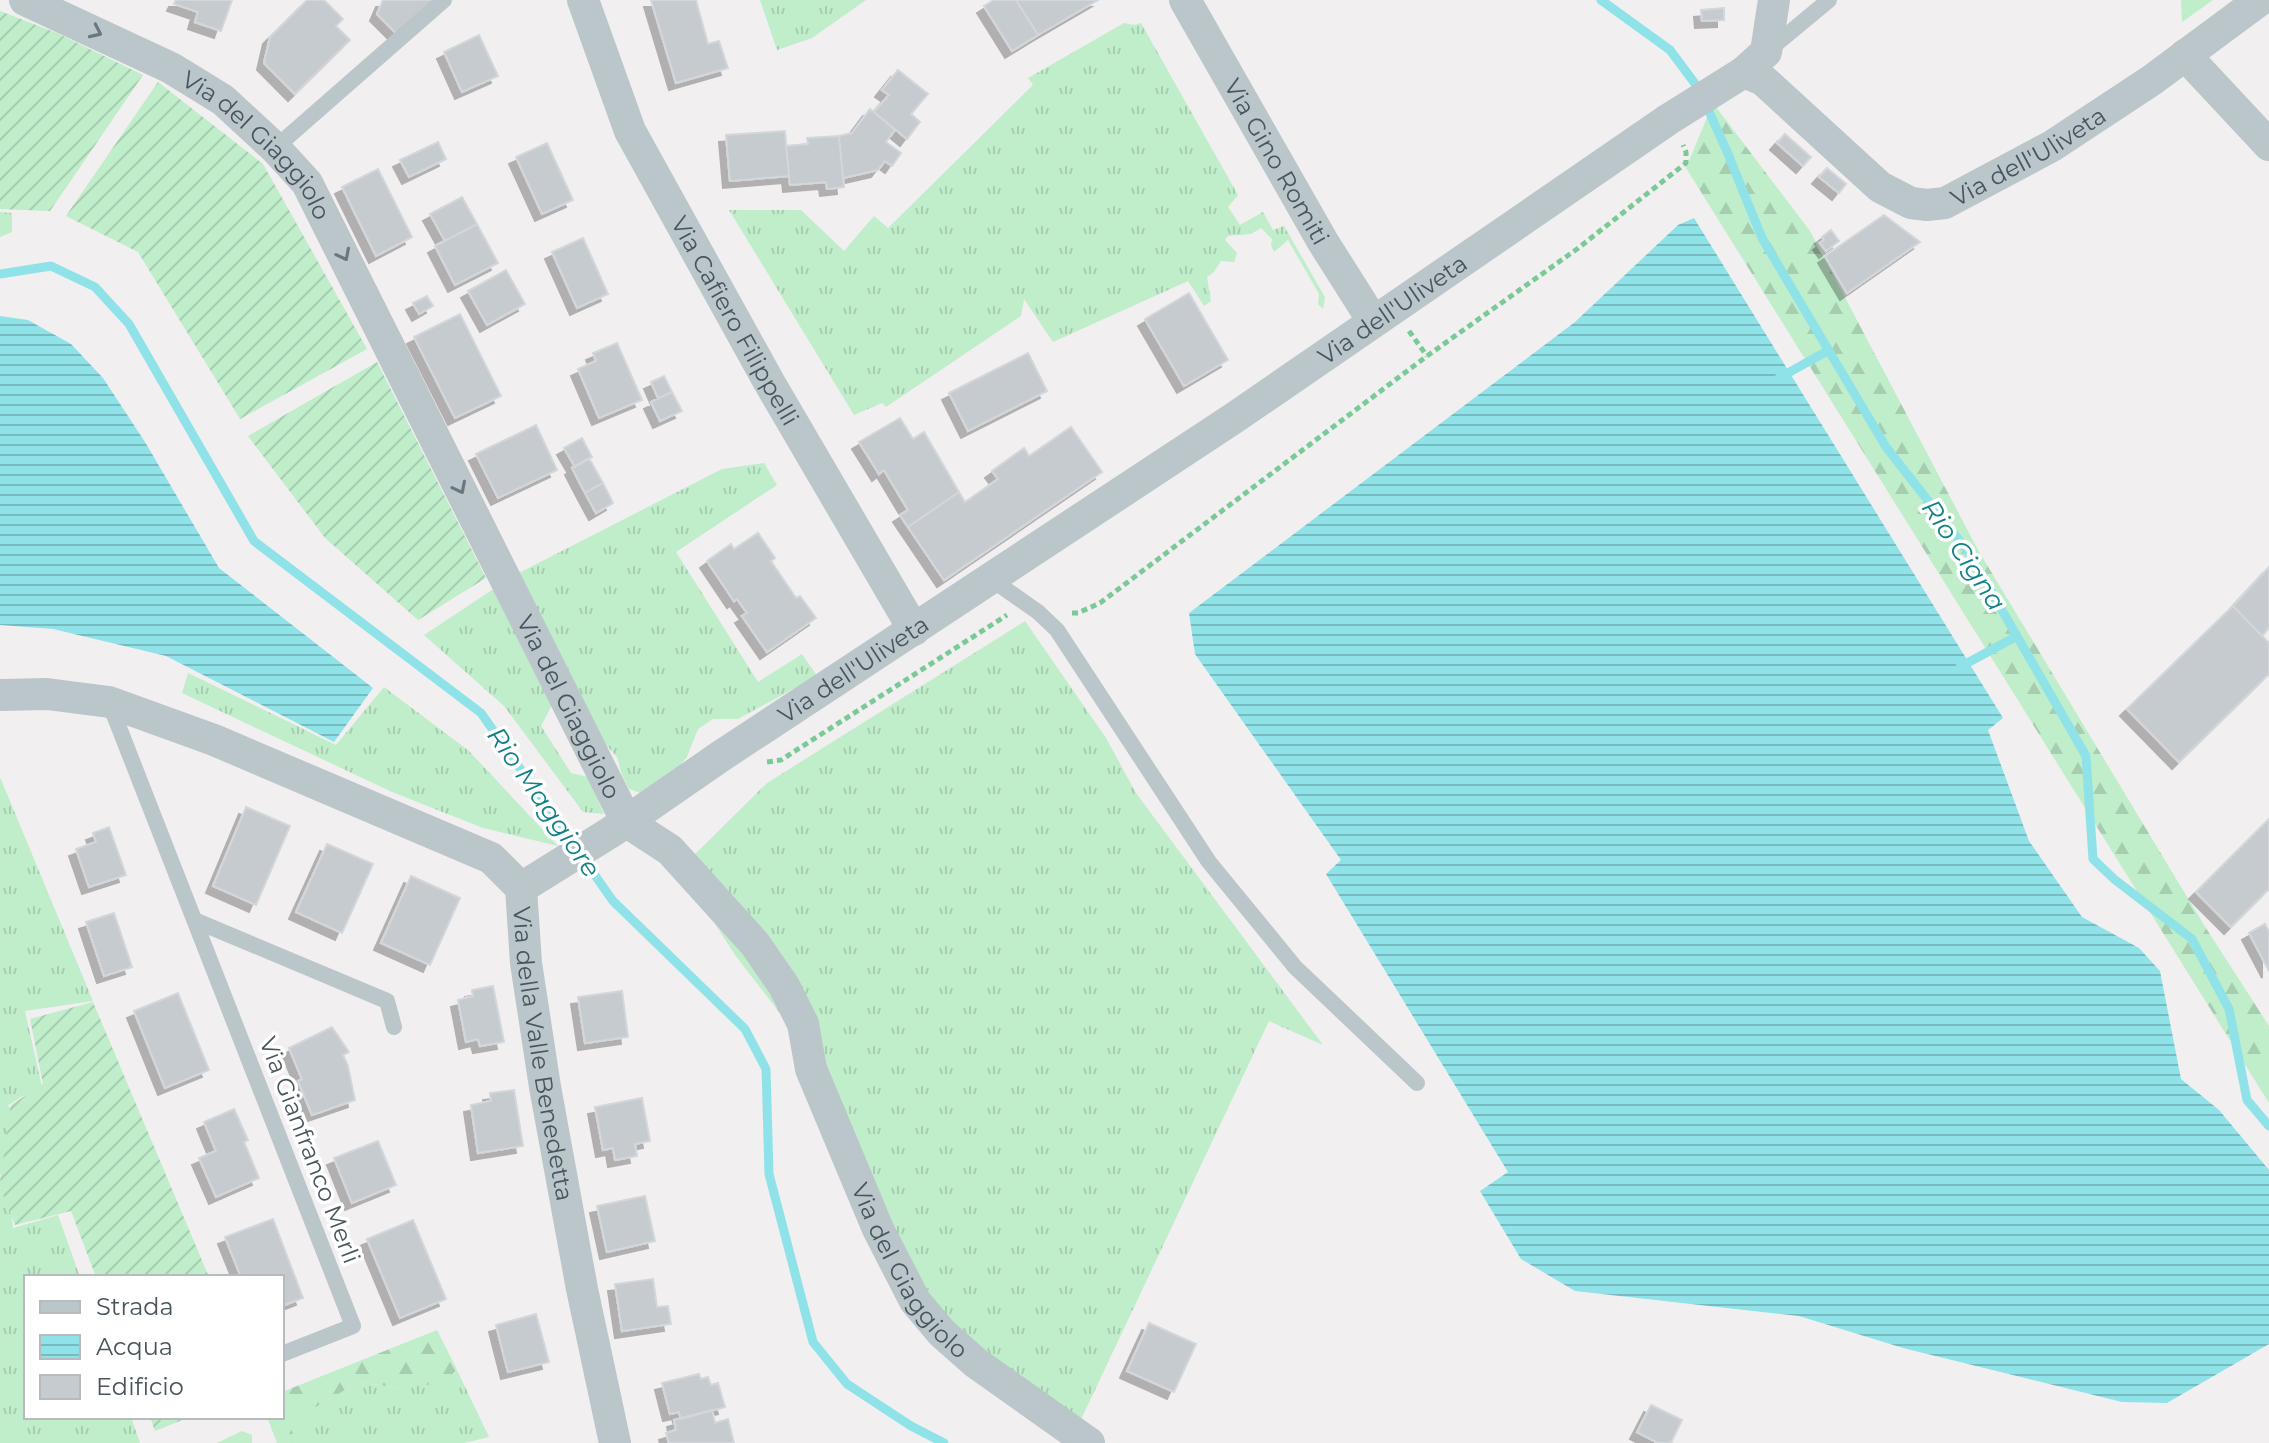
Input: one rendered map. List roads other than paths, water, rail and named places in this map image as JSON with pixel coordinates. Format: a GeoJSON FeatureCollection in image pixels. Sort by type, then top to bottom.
{"type":"FeatureCollection","features":[{"type":"Feature","properties":{"kind":"street","name":"Via Cafiero Filippelli"},"geometry":{"type":"LineString","coordinates":[[583,0],[630,131],[769,382],[914,630]]}},
{"type":"Feature","properties":{"kind":"street","name":"Via Gino Romiti"},"geometry":{"type":"LineString","coordinates":[[1185,0],[1315,229],[1373,321]]}},
{"type":"Feature","properties":{"kind":"street"},"geometry":{"type":"LineString","coordinates":[[1744,70],[1774,0]]}},
{"type":"Feature","properties":{"kind":"street","name":"Via dell'Uliveta"},"geometry":{"type":"LineString","coordinates":[[521,888],[567,861],[1234,418],[1744,70],[1763,80],[1880,187],[1911,203],[1936,205],[2052,146],[2152,80],[2260,0]]}},
{"type":"Feature","properties":{"kind":"street","name":"Via del Giaggiolo"},"geometry":{"type":"LineString","coordinates":[[43,4],[171,68],[223,100],[275,148],[307,183],[617,828],[670,850],[755,944],[784,986],[803,1024],[811,1069],[829,1113],[878,1229],[915,1301],[942,1333],[976,1363],[1089,1443]]}},
{"type":"Feature","properties":{"kind":"street"},"geometry":{"type":"LineString","coordinates":[[2185,55],[2269,145]]}},
{"type":"Feature","properties":{"kind":"street","name":"Via della Valle Benedetta"},"geometry":{"type":"LineString","coordinates":[[0,695],[47,694],[109,702],[214,740],[491,858],[521,888],[526,963],[545,1087],[582,1289],[615,1443]]}},
{"type":"Feature","properties":{"kind":"lane"},"geometry":{"type":"LineString","coordinates":[[275,148],[444,0]]}},
{"type":"Feature","properties":{"kind":"lane"},"geometry":{"type":"LineString","coordinates":[[1744,70],[1829,0]]}},
{"type":"Feature","properties":{"kind":"lane"},"geometry":{"type":"LineString","coordinates":[[991,579],[1038,612],[1057,630],[1209,862],[1295,967],[1417,1083]]}},
{"type":"Feature","properties":{"kind":"lane","name":"Via Gianfranco Merli"},"geometry":{"type":"LineString","coordinates":[[109,702],[353,1326],[284,1353]]}},
{"type":"Feature","properties":{"kind":"lane"},"geometry":{"type":"LineString","coordinates":[[194,920],[387,1001],[394,1027]]}},
{"type":"Feature","properties":{"kind":"water"},"geometry":{"type":"Polygon","coordinates":[[[1694,218],[2003,718],[1988,730],[2029,841],[2082,917],[2139,948],[2160,971],[2181,1079],[2219,1110],[2269,1170],[2269,1344],[2167,1403],[2122,1402],[1903,1348],[1799,1316],[1575,1291],[1521,1259],[1480,1191],[1508,1172],[1326,874],[1341,860],[1195,654],[1189,613],[1575,322],[1678,225],[1694,218]]]}},
{"type":"Feature","properties":{"kind":"water"},"geometry":{"type":"Polygon","coordinates":[[[0,316],[28,320],[71,344],[103,378],[145,442],[219,568],[373,688],[334,742],[166,656],[53,629],[0,625],[0,316]]]}},
{"type":"Feature","properties":{"kind":"waterway","name":"Rio Cigna"},"geometry":{"type":"LineString","coordinates":[[1601,0],[1670,50],[1699,89],[1762,238],[1886,447],[1969,553],[2086,756],[2093,859],[2192,939],[2229,1009],[2247,1100],[2269,1126]]}},
{"type":"Feature","properties":{"kind":"waterway","name":"Rio Maggiore"},"geometry":{"type":"LineString","coordinates":[[0,274],[51,266],[95,287],[129,324],[254,541],[481,713],[613,901],[745,1029],[766,1069],[769,1174],[813,1342],[847,1384],[911,1426],[944,1443]]}},
{"type":"Feature","properties":{"kind":"waterway"},"geometry":{"type":"LineString","coordinates":[[1779,378],[1829,350]]}},
{"type":"Feature","properties":{"kind":"waterway"},"geometry":{"type":"LineString","coordinates":[[1960,667],[2017,636]]}}]}
